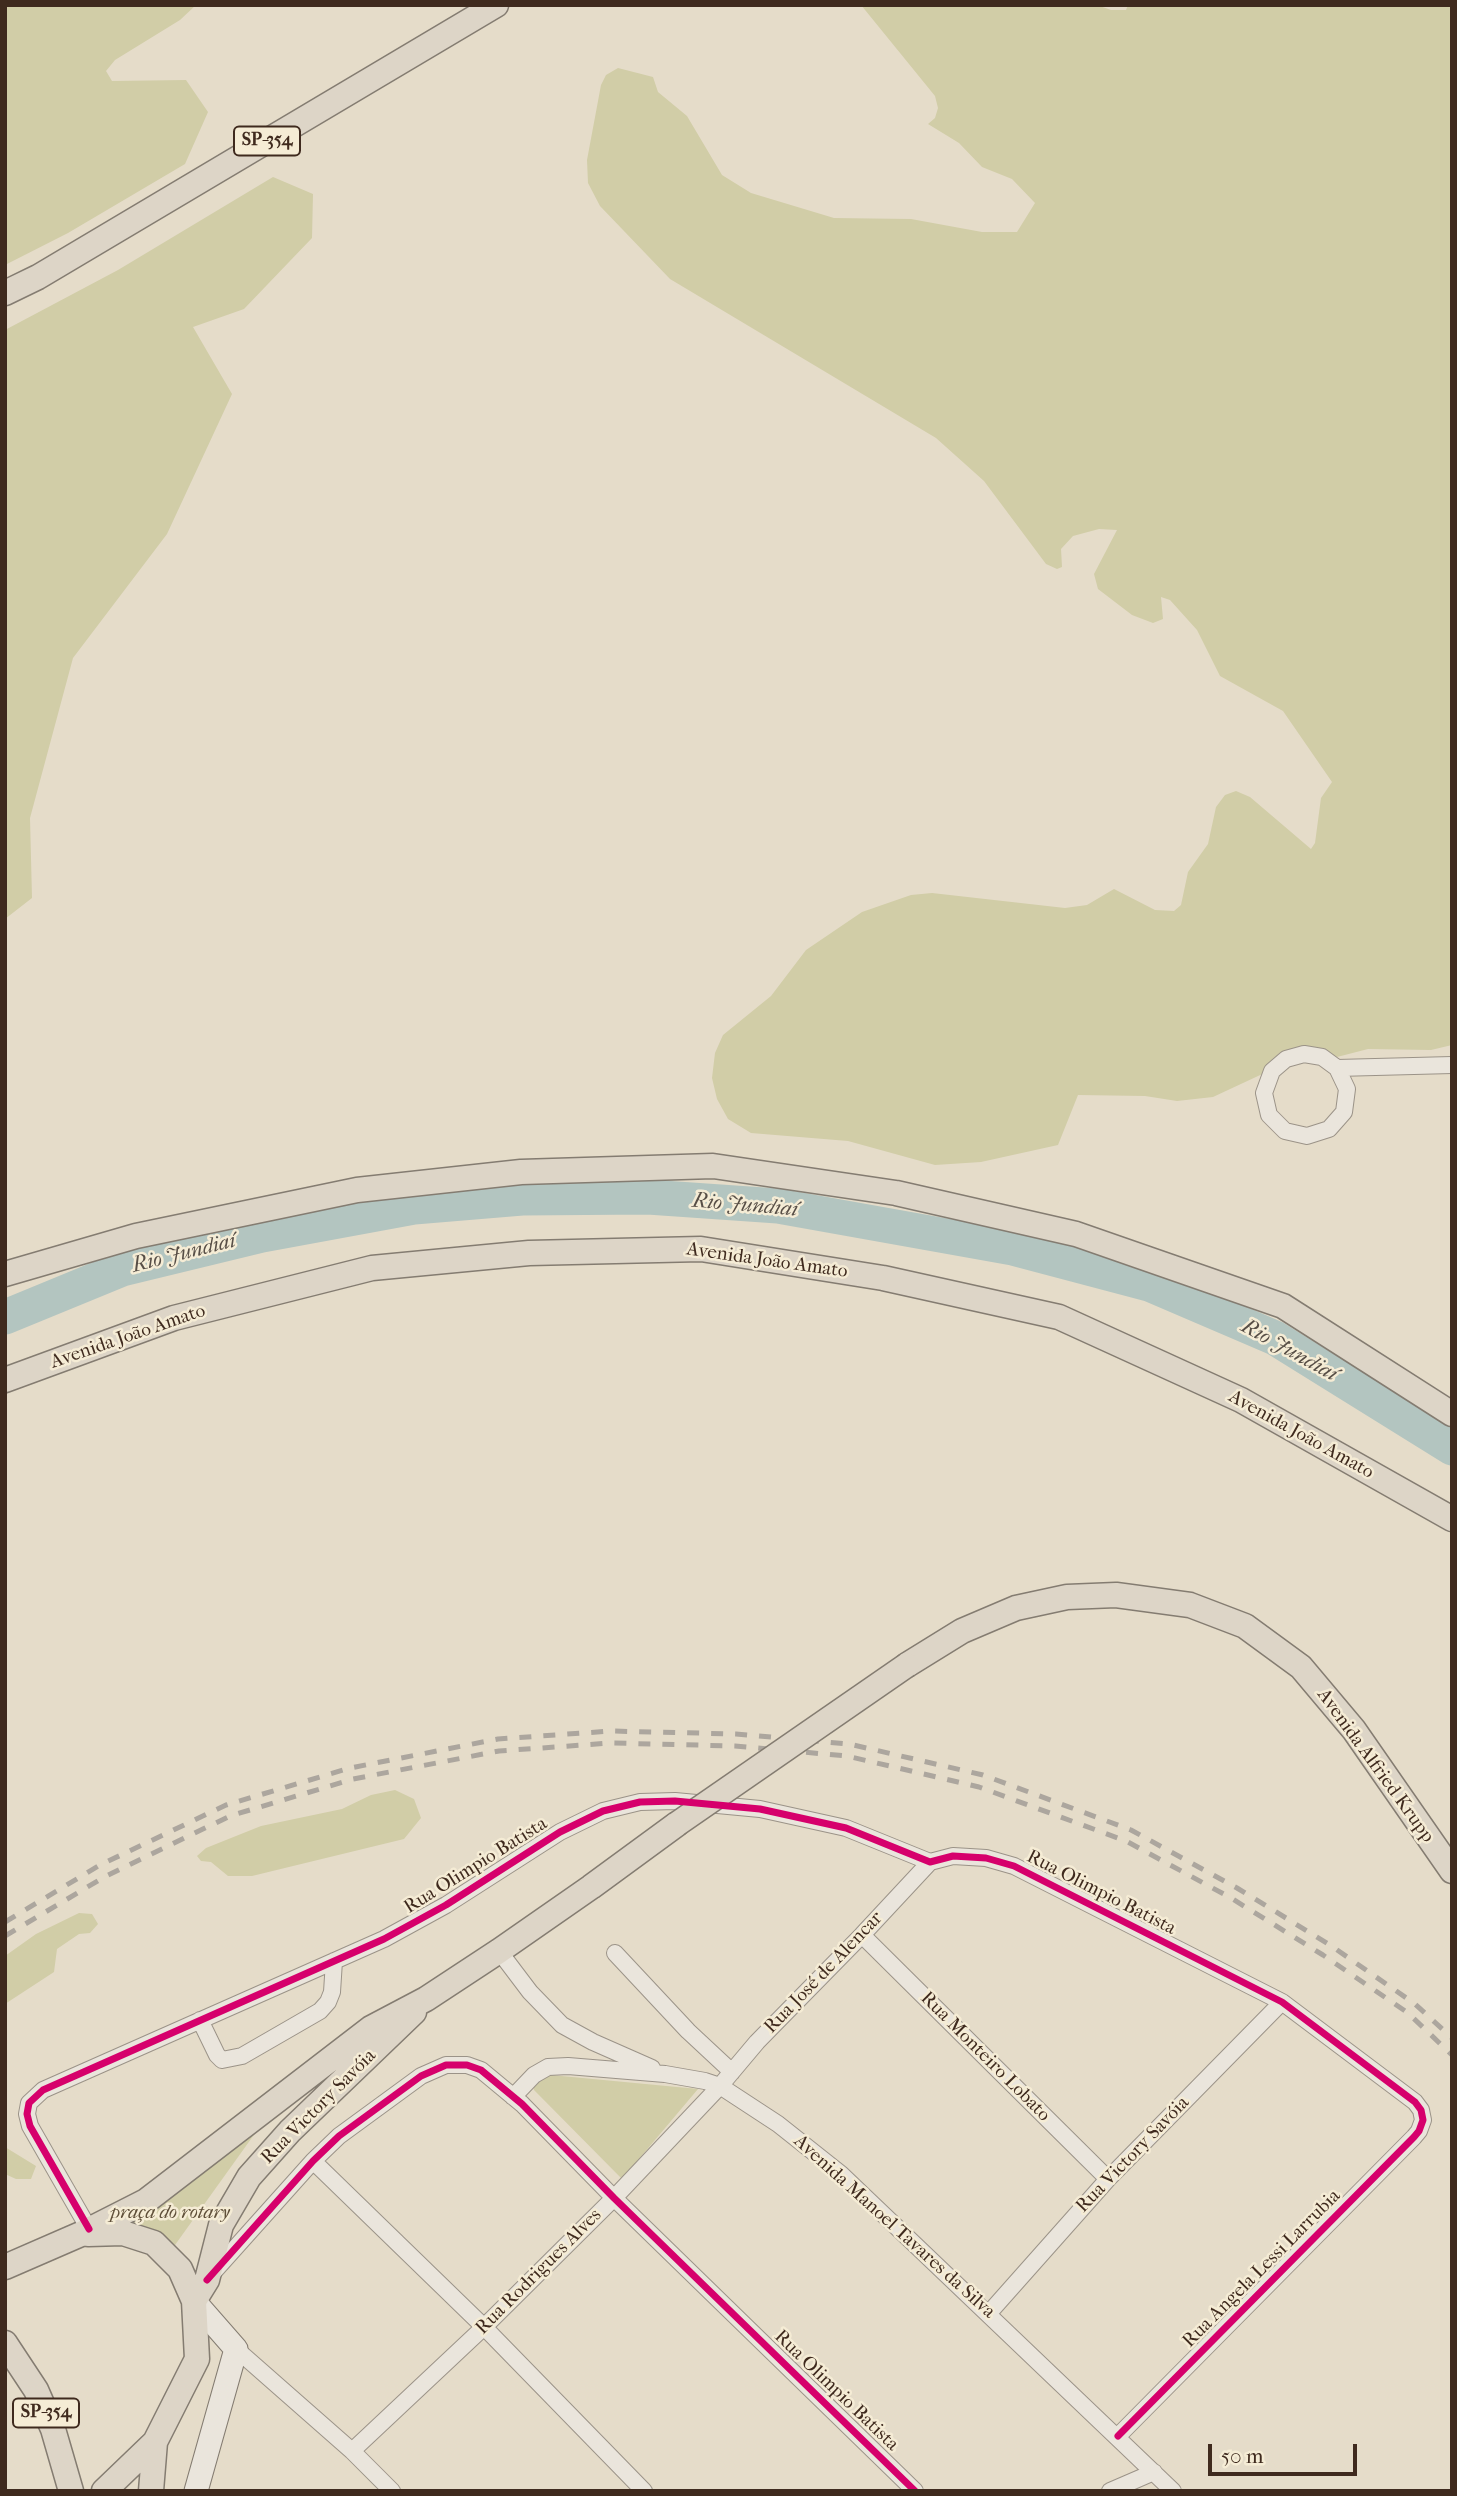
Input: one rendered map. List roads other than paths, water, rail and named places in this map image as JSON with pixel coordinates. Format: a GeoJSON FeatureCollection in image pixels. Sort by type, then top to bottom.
{"type":"FeatureCollection","features":[{"type":"Feature","properties":{"kind":"main road","name":"SP-354"},"geometry":{"type":"LineString","coordinates":[[5,293],[496,5]]}},
{"type":"Feature","properties":{"kind":"main road","name":"SP-354"},"geometry":{"type":"LineString","coordinates":[[5,301],[38,276]]}},
{"type":"Feature","properties":{"kind":"main road"},"geometry":{"type":"LineString","coordinates":[[5,1275],[136,1236],[357,1190],[522,1172],[713,1166],[896,1193],[1076,1234],[1283,1306],[1452,1413]]}},
{"type":"Feature","properties":{"kind":"main road","name":"Avenida João Amato"},"geometry":{"type":"LineString","coordinates":[[5,1380],[174,1318],[372,1268],[529,1254],[701,1248],[883,1278],[1059,1317],[1241,1400],[1452,1519]]}},
{"type":"Feature","properties":{"kind":"main road","name":"Avenida Alfried Krupp"},"geometry":{"type":"LineString","coordinates":[[426,1999],[499,1951],[907,1665],[962,1631],[994,1617],[1016,1608],[1067,1597],[1116,1595],[1190,1605],[1245,1626],[1301,1667],[1354,1730],[1452,1871]]}},
{"type":"Feature","properties":{"kind":"main road"},"geometry":{"type":"LineString","coordinates":[[5,2267],[85,2232],[146,2201],[371,2028],[426,1999]]}},
{"type":"Feature","properties":{"kind":"main road","name":"Rua Victory Savóia"},"geometry":{"type":"LineString","coordinates":[[194,2301],[207,2280],[221,2225],[249,2177],[290,2131],[398,2030],[426,1999]]}},
{"type":"Feature","properties":{"kind":"main road"},"geometry":{"type":"LineString","coordinates":[[85,2232],[123,2233],[153,2243],[180,2269],[194,2301],[197,2358],[155,2442],[104,2491]]}},
{"type":"Feature","properties":{"kind":"main road","name":"SP-354"},"geometry":{"type":"LineString","coordinates":[[5,2343],[36,2390],[53,2428],[71,2491]]}},
{"type":"Feature","properties":{"kind":"main road"},"geometry":{"type":"LineString","coordinates":[[151,2491],[155,2442]]}},
{"type":"Feature","properties":{"kind":"street"},"geometry":{"type":"LineString","coordinates":[[1338,1068],[1347,1089],[1344,1112],[1329,1129],[1307,1136],[1285,1131],[1269,1115],[1264,1093],[1272,1071],[1286,1059],[1304,1054],[1322,1057],[1338,1068],[1452,1065]]}},
{"type":"Feature","properties":{"kind":"street","name":"Rua Olimpio Batista"},"geometry":{"type":"LineString","coordinates":[[85,2232],[30,2126],[27,2114],[29,2103],[43,2090],[384,1939],[446,1905],[560,1832],[603,1811],[640,1802],[675,1801],[760,1809],[846,1828],[930,1862],[953,1856],[986,1857],[1014,1866],[1282,2002],[1415,2102],[1423,2120]]}},
{"type":"Feature","properties":{"kind":"street","name":"Rua José de Alencar"},"geometry":{"type":"LineString","coordinates":[[720,2086],[757,2042],[862,1936],[930,1862]]}},
{"type":"Feature","properties":{"kind":"street","name":"Rua Monteiro Lobato"},"geometry":{"type":"LineString","coordinates":[[862,1936],[1108,2179]]}},
{"type":"Feature","properties":{"kind":"street"},"geometry":{"type":"LineString","coordinates":[[499,1951],[530,1992],[562,2025],[665,2074]]}},
{"type":"Feature","properties":{"kind":"street"},"geometry":{"type":"LineString","coordinates":[[615,1953],[688,2031],[732,2071]]}},
{"type":"Feature","properties":{"kind":"street"},"geometry":{"type":"LineString","coordinates":[[200,2020],[222,2060],[242,2056],[320,2011],[332,1992],[334,1961]]}},
{"type":"Feature","properties":{"kind":"street","name":"Rua Victory Savóia"},"geometry":{"type":"LineString","coordinates":[[989,2313],[1108,2179],[1282,2002]]}},
{"type":"Feature","properties":{"kind":"street"},"geometry":{"type":"LineString","coordinates":[[207,2280],[313,2161],[339,2136],[411,2084],[446,2065],[467,2065],[481,2070],[513,2097],[614,2198]]}},
{"type":"Feature","properties":{"kind":"street","name":"Avenida Manoel Tavares da Silva"},"geometry":{"type":"LineString","coordinates":[[513,2097],[534,2075],[548,2067],[568,2066],[665,2074],[720,2086],[779,2124],[841,2174],[1173,2491]]}},
{"type":"Feature","properties":{"kind":"street","name":"Rua Rodrigues Alves"},"geometry":{"type":"LineString","coordinates":[[352,2451],[484,2327],[614,2198],[720,2086]]}},
{"type":"Feature","properties":{"kind":"street","name":"Rua Angela Lessi Larrubia"},"geometry":{"type":"LineString","coordinates":[[1118,2437],[1414,2137],[1423,2120]]}},
{"type":"Feature","properties":{"kind":"street"},"geometry":{"type":"LineString","coordinates":[[313,2161],[484,2327],[644,2491]]}},
{"type":"Feature","properties":{"kind":"street","name":"Rua Olimpio Batista"},"geometry":{"type":"LineString","coordinates":[[614,2198],[915,2491]]}},
{"type":"Feature","properties":{"kind":"street"},"geometry":{"type":"LineString","coordinates":[[194,2301],[236,2349],[352,2451],[393,2491]]}},
{"type":"Feature","properties":{"kind":"street"},"geometry":{"type":"LineString","coordinates":[[196,2491],[236,2349]]}},
{"type":"Feature","properties":{"kind":"street"},"geometry":{"type":"LineString","coordinates":[[1110,2491],[1154,2472]]}},
{"type":"Feature","properties":{"kind":"waterway","name":"Rio Jundiaí"},"geometry":{"type":"LineString","coordinates":[[5,1317],[122,1269],[262,1235],[414,1207],[522,1198],[648,1197],[778,1206],[1013,1248],[1149,1284],[1275,1338],[1452,1448]]}},
{"type":"Feature","properties":{"kind":"railway"},"geometry":{"type":"LineString","coordinates":[[5,1922],[100,1865],[226,1805],[350,1768],[498,1739],[611,1731],[736,1734],[849,1744],[983,1775],[1131,1830],[1237,1888],[1330,1945],[1415,2004],[1452,2038]]}},
{"type":"Feature","properties":{"kind":"railway"},"geometry":{"type":"LineString","coordinates":[[5,1936],[106,1876],[230,1816],[353,1779],[499,1751],[611,1743],[735,1746],[847,1756],[979,1787],[1126,1841],[1231,1898],[1323,1955],[1408,2013],[1452,2055]]}},
{"type":"Feature","properties":{"kind":"park label","name":"praça do rotary"},"geometry":{"type":"Point","coordinates":[170,2213]}}]}
